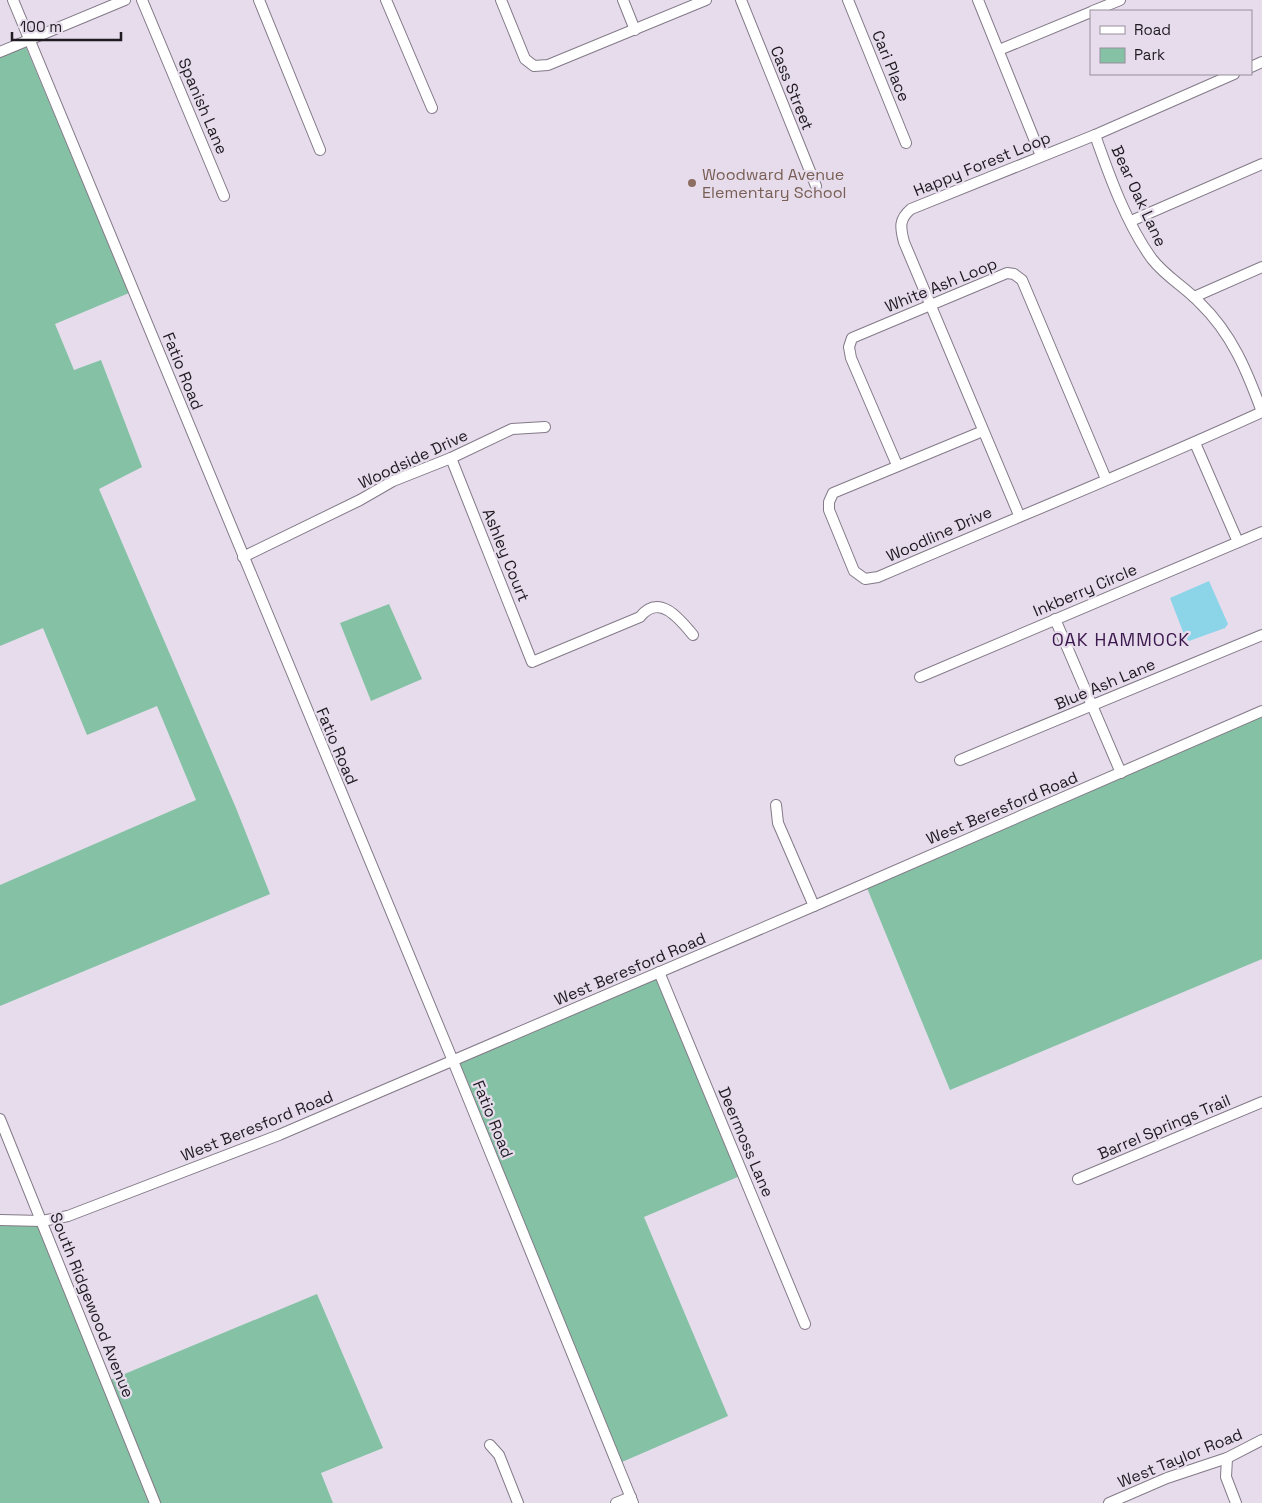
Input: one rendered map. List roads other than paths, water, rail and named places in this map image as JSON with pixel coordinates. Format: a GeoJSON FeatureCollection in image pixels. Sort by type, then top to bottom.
{"type":"FeatureCollection","features":[{"type":"Feature","properties":{"kind":"street","name":"Fatio Road"},"geometry":{"type":"LineString","coordinates":[[13,0],[453,1061],[632,1500]]}},
{"type":"Feature","properties":{"kind":"street"},"geometry":{"type":"LineString","coordinates":[[0,52],[125,0]]}},
{"type":"Feature","properties":{"kind":"street","name":"Spanish Lane"},"geometry":{"type":"LineString","coordinates":[[142,0],[224,196]]}},
{"type":"Feature","properties":{"kind":"street"},"geometry":{"type":"LineString","coordinates":[[259,0],[320,150]]}},
{"type":"Feature","properties":{"kind":"street"},"geometry":{"type":"LineString","coordinates":[[386,0],[432,108]]}},
{"type":"Feature","properties":{"kind":"street"},"geometry":{"type":"LineString","coordinates":[[501,0],[525,59],[534,66],[548,65],[706,0]]}},
{"type":"Feature","properties":{"kind":"street"},"geometry":{"type":"LineString","coordinates":[[624,0],[635,30]]}},
{"type":"Feature","properties":{"kind":"street","name":"Cass Street"},"geometry":{"type":"LineString","coordinates":[[741,0],[816,186]]}},
{"type":"Feature","properties":{"kind":"street","name":"Cari Place"},"geometry":{"type":"LineString","coordinates":[[848,0],[906,143]]}},
{"type":"Feature","properties":{"kind":"street"},"geometry":{"type":"LineString","coordinates":[[978,0],[1041,156]]}},
{"type":"Feature","properties":{"kind":"street"},"geometry":{"type":"LineString","coordinates":[[998,50],[1094,8],[1120,0]]}},
{"type":"Feature","properties":{"kind":"street","name":"Happy Forest Loop"},"geometry":{"type":"LineString","coordinates":[[1019,515],[904,242],[900,227],[902,216],[912,209],[1094,135],[1232,75]]}},
{"type":"Feature","properties":{"kind":"street","name":"Bear Oak Lane"},"geometry":{"type":"LineString","coordinates":[[1094,135],[1139,239],[1164,274],[1194,297],[1228,335],[1240,356],[1262,412]]}},
{"type":"Feature","properties":{"kind":"street"},"geometry":{"type":"LineString","coordinates":[[1131,221],[1262,164]]}},
{"type":"Feature","properties":{"kind":"street"},"geometry":{"type":"LineString","coordinates":[[1194,297],[1262,267]]}},
{"type":"Feature","properties":{"kind":"street","name":"White Ash Loop"},"geometry":{"type":"LineString","coordinates":[[897,466],[851,358],[849,347],[852,338],[1007,273],[1014,274],[1022,280],[1106,480]]}},
{"type":"Feature","properties":{"kind":"street","name":"Woodline Drive"},"geometry":{"type":"LineString","coordinates":[[983,431],[833,493],[829,502],[829,510],[854,571],[865,578],[878,577],[1019,515],[1195,443],[1262,412]]}},
{"type":"Feature","properties":{"kind":"street","name":"Woodside Drive"},"geometry":{"type":"LineString","coordinates":[[244,557],[360,500],[393,481],[451,458],[512,429],[545,427]]}},
{"type":"Feature","properties":{"kind":"street"},"geometry":{"type":"LineString","coordinates":[[1195,443],[1238,542]]}},
{"type":"Feature","properties":{"kind":"street","name":"Ashley Court"},"geometry":{"type":"LineString","coordinates":[[451,458],[532,662],[640,617],[646,609],[654,607],[670,611],[693,635]]}},
{"type":"Feature","properties":{"kind":"street","name":"Inkberry Circle"},"geometry":{"type":"LineString","coordinates":[[920,676],[1262,532]]}},
{"type":"Feature","properties":{"kind":"street"},"geometry":{"type":"LineString","coordinates":[[1055,619],[1121,773]]}},
{"type":"Feature","properties":{"kind":"street","name":"Blue Ash Lane"},"geometry":{"type":"LineString","coordinates":[[960,760],[1262,635]]}},
{"type":"Feature","properties":{"kind":"street","name":"West Beresford Road"},"geometry":{"type":"LineString","coordinates":[[0,1220],[42,1221],[68,1216],[279,1134],[814,906],[1262,711]]}},
{"type":"Feature","properties":{"kind":"street"},"geometry":{"type":"LineString","coordinates":[[776,805],[778,823],[814,906]]}},
{"type":"Feature","properties":{"kind":"street","name":"Deermoss Lane"},"geometry":{"type":"LineString","coordinates":[[659,972],[805,1324]]}},
{"type":"Feature","properties":{"kind":"street","name":"Barrel Springs Trail"},"geometry":{"type":"LineString","coordinates":[[1078,1179],[1262,1102]]}},
{"type":"Feature","properties":{"kind":"street","name":"South Ridgewood Avenue"},"geometry":{"type":"LineString","coordinates":[[0,1119],[156,1503]]}},
{"type":"Feature","properties":{"kind":"street","name":"West Taylor Road"},"geometry":{"type":"LineString","coordinates":[[1109,1503],[1167,1478],[1227,1458],[1262,1440]]}},
{"type":"Feature","properties":{"kind":"street"},"geometry":{"type":"LineString","coordinates":[[490,1446],[499,1455],[518,1503]]}},
{"type":"Feature","properties":{"kind":"street"},"geometry":{"type":"LineString","coordinates":[[1227,1458],[1226,1477],[1236,1503]]}},
{"type":"Feature","properties":{"kind":"street"},"geometry":{"type":"LineString","coordinates":[[616,1503],[632,1500]]}},
{"type":"Feature","properties":{"kind":"water"},"geometry":{"type":"Polygon","coordinates":[[[1209,581],[1228,624],[1225,628],[1189,641],[1185,637],[1170,598],[1209,581]]]}},
{"type":"Feature","properties":{"kind":"place","name":"Woodward Avenue Elementary School"},"geometry":{"type":"Point","coordinates":[692,183]}},
{"type":"Feature","properties":{"kind":"district","name":"OAK HAMMOCK"},"geometry":{"type":"Point","coordinates":[1121,639]}}]}
